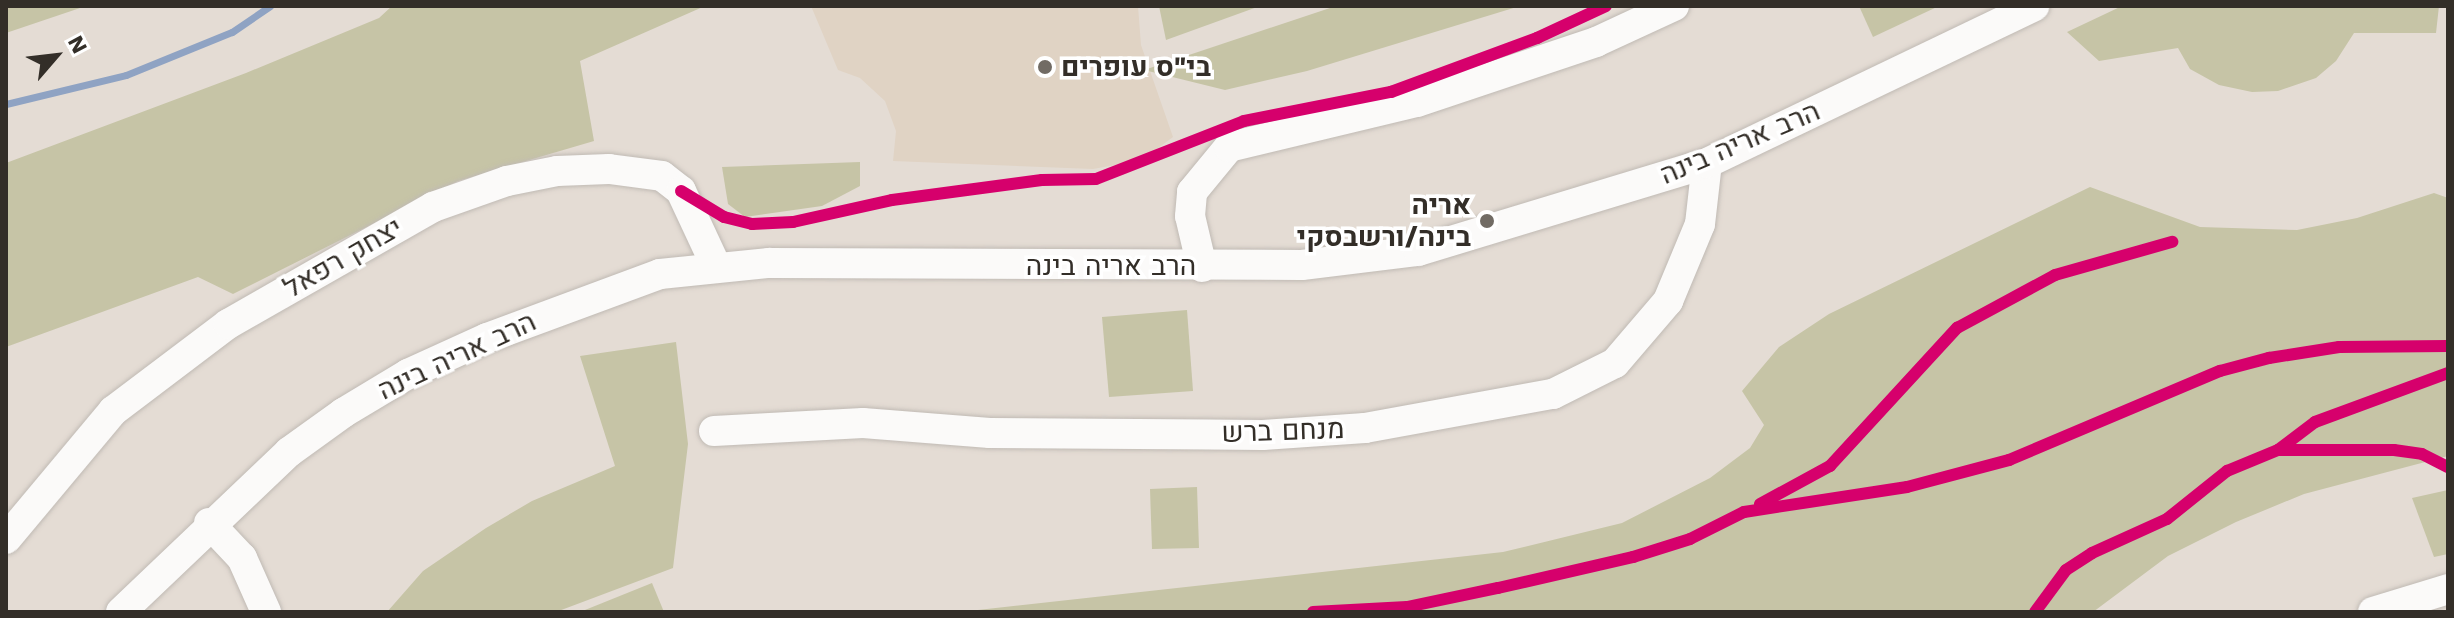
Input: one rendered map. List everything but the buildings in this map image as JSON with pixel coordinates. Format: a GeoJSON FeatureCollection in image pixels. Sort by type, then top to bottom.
{"type":"FeatureCollection","features":[{"type":"Feature","properties":{"kind":"street"},"geometry":{"type":"LineString","coordinates":[[1202,267],[1190,216],[1192,192],[1229,147],[1417,102],[1596,42],[1674,6]]}},
{"type":"Feature","properties":{"kind":"street","name":"הרב אריה בינה"},"geometry":{"type":"LineString","coordinates":[[121,612],[209,523],[289,452],[408,374],[602,293],[660,274],[715,264],[1302,265],[1418,251],[1707,163],[2034,6]]}},
{"type":"Feature","properties":{"kind":"street","name":"מנחם ברש"},"geometry":{"type":"LineString","coordinates":[[714,431],[848,423],[990,433],[1263,435],[1365,428],[1553,394],[1615,363],[1668,301],[1700,224],[1707,163]]}},
{"type":"Feature","properties":{"kind":"street","name":"יצחק רפאל"},"geometry":{"type":"LineString","coordinates":[[6,539],[113,411],[228,324],[433,207],[507,181],[557,171],[609,169],[662,176],[681,191],[715,264]]}},
{"type":"Feature","properties":{"kind":"street"},"geometry":{"type":"LineString","coordinates":[[209,523],[242,558],[266,612]]}},
{"type":"Feature","properties":{"kind":"street"},"geometry":{"type":"LineString","coordinates":[[2373,612],[2448,589]]}},
{"type":"Feature","properties":{"kind":"shaded area"},"geometry":{"type":"Polygon","coordinates":[[[6,6],[86,6],[6,33],[6,6]]]}},
{"type":"Feature","properties":{"kind":"shaded area"},"geometry":{"type":"Polygon","coordinates":[[[392,6],[705,6],[580,61],[594,141],[458,181],[233,294],[198,277],[6,347],[6,163],[246,73],[379,18],[392,6]]]}},
{"type":"Feature","properties":{"kind":"shaded area"},"geometry":{"type":"Polygon","coordinates":[[[811,6],[1138,6],[1141,45],[1173,137],[1142,160],[1093,169],[893,161],[896,131],[885,101],[860,78],[838,70],[811,6]]]}},
{"type":"Feature","properties":{"kind":"shaded area"},"geometry":{"type":"Polygon","coordinates":[[[1159,6],[1260,6],[1166,40],[1159,6]]]}},
{"type":"Feature","properties":{"kind":"shaded area"},"geometry":{"type":"Polygon","coordinates":[[[1336,6],[1520,6],[1307,71],[1225,90],[1144,70],[1336,6]]]}},
{"type":"Feature","properties":{"kind":"shaded area"},"geometry":{"type":"Polygon","coordinates":[[[1859,6],[1939,6],[1873,37],[1859,6]]]}},
{"type":"Feature","properties":{"kind":"shaded area"},"geometry":{"type":"Polygon","coordinates":[[[2122,6],[2439,6],[2436,33],[2354,33],[2336,61],[2316,78],[2278,91],[2252,92],[2219,85],[2190,69],[2178,48],[2099,61],[2067,32],[2122,6]]]}},
{"type":"Feature","properties":{"kind":"shaded area"},"geometry":{"type":"Polygon","coordinates":[[[860,162],[860,186],[822,206],[745,217],[728,204],[722,167],[860,162]]]}},
{"type":"Feature","properties":{"kind":"shaded area"},"geometry":{"type":"Polygon","coordinates":[[[2090,187],[2200,227],[2297,230],[2357,218],[2434,193],[2448,198],[2448,456],[2304,494],[2236,522],[2168,556],[2093,612],[960,612],[1503,552],[1622,523],[1710,478],[1750,448],[1764,425],[1742,391],[1779,347],[1829,314],[2090,187]]]}},
{"type":"Feature","properties":{"kind":"shaded area"},"geometry":{"type":"Polygon","coordinates":[[[1187,310],[1193,391],[1109,397],[1102,317],[1187,310]]]}},
{"type":"Feature","properties":{"kind":"shaded area"},"geometry":{"type":"Polygon","coordinates":[[[676,342],[688,444],[673,568],[556,612],[387,612],[423,571],[486,528],[532,501],[615,466],[580,356],[676,342]]]}},
{"type":"Feature","properties":{"kind":"shaded area"},"geometry":{"type":"Polygon","coordinates":[[[1197,487],[1199,548],[1152,549],[1150,489],[1197,487]]]}},
{"type":"Feature","properties":{"kind":"shaded area"},"geometry":{"type":"Polygon","coordinates":[[[2448,490],[2448,554],[2434,557],[2412,498],[2448,490]]]}},
{"type":"Feature","properties":{"kind":"shaded area"},"geometry":{"type":"Polygon","coordinates":[[[652,583],[664,612],[580,612],[652,583]]]}},
{"type":"Feature","properties":{"kind":"waterway"},"geometry":{"type":"LineString","coordinates":[[6,104],[126,75],[232,32],[270,6]]}},
{"type":"Feature","properties":{"kind":"cycle path"},"geometry":{"type":"LineString","coordinates":[[681,191],[724,217],[752,224],[793,222],[892,200],[1042,180],[1096,179],[1244,121],[1391,92],[1537,38],[1606,6]]}},
{"type":"Feature","properties":{"kind":"cycle path"},"geometry":{"type":"LineString","coordinates":[[1760,504],[1830,466],[1957,328],[2055,275],[2172,242]]}},
{"type":"Feature","properties":{"kind":"cycle path"},"geometry":{"type":"LineString","coordinates":[[1313,612],[1407,607],[1498,588],[1633,557],[1690,539],[1744,512],[1907,487],[2009,460],[2220,371],[2269,358],[2339,347],[2448,346]]}},
{"type":"Feature","properties":{"kind":"cycle path"},"geometry":{"type":"LineString","coordinates":[[2278,450],[2315,422],[2448,373]]}},
{"type":"Feature","properties":{"kind":"cycle path"},"geometry":{"type":"LineString","coordinates":[[2035,612],[2066,570],[2092,553],[2167,519],[2227,471],[2278,450],[2394,450],[2422,454],[2448,467]]}},
{"type":"Feature","properties":{"kind":"place","name":"בי\"ס עופרים"},"geometry":{"type":"Point","coordinates":[1045,67]}},
{"type":"Feature","properties":{"kind":"place","name":"אריה בינה/ורשבסקי"},"geometry":{"type":"Point","coordinates":[1487,221]}}]}
